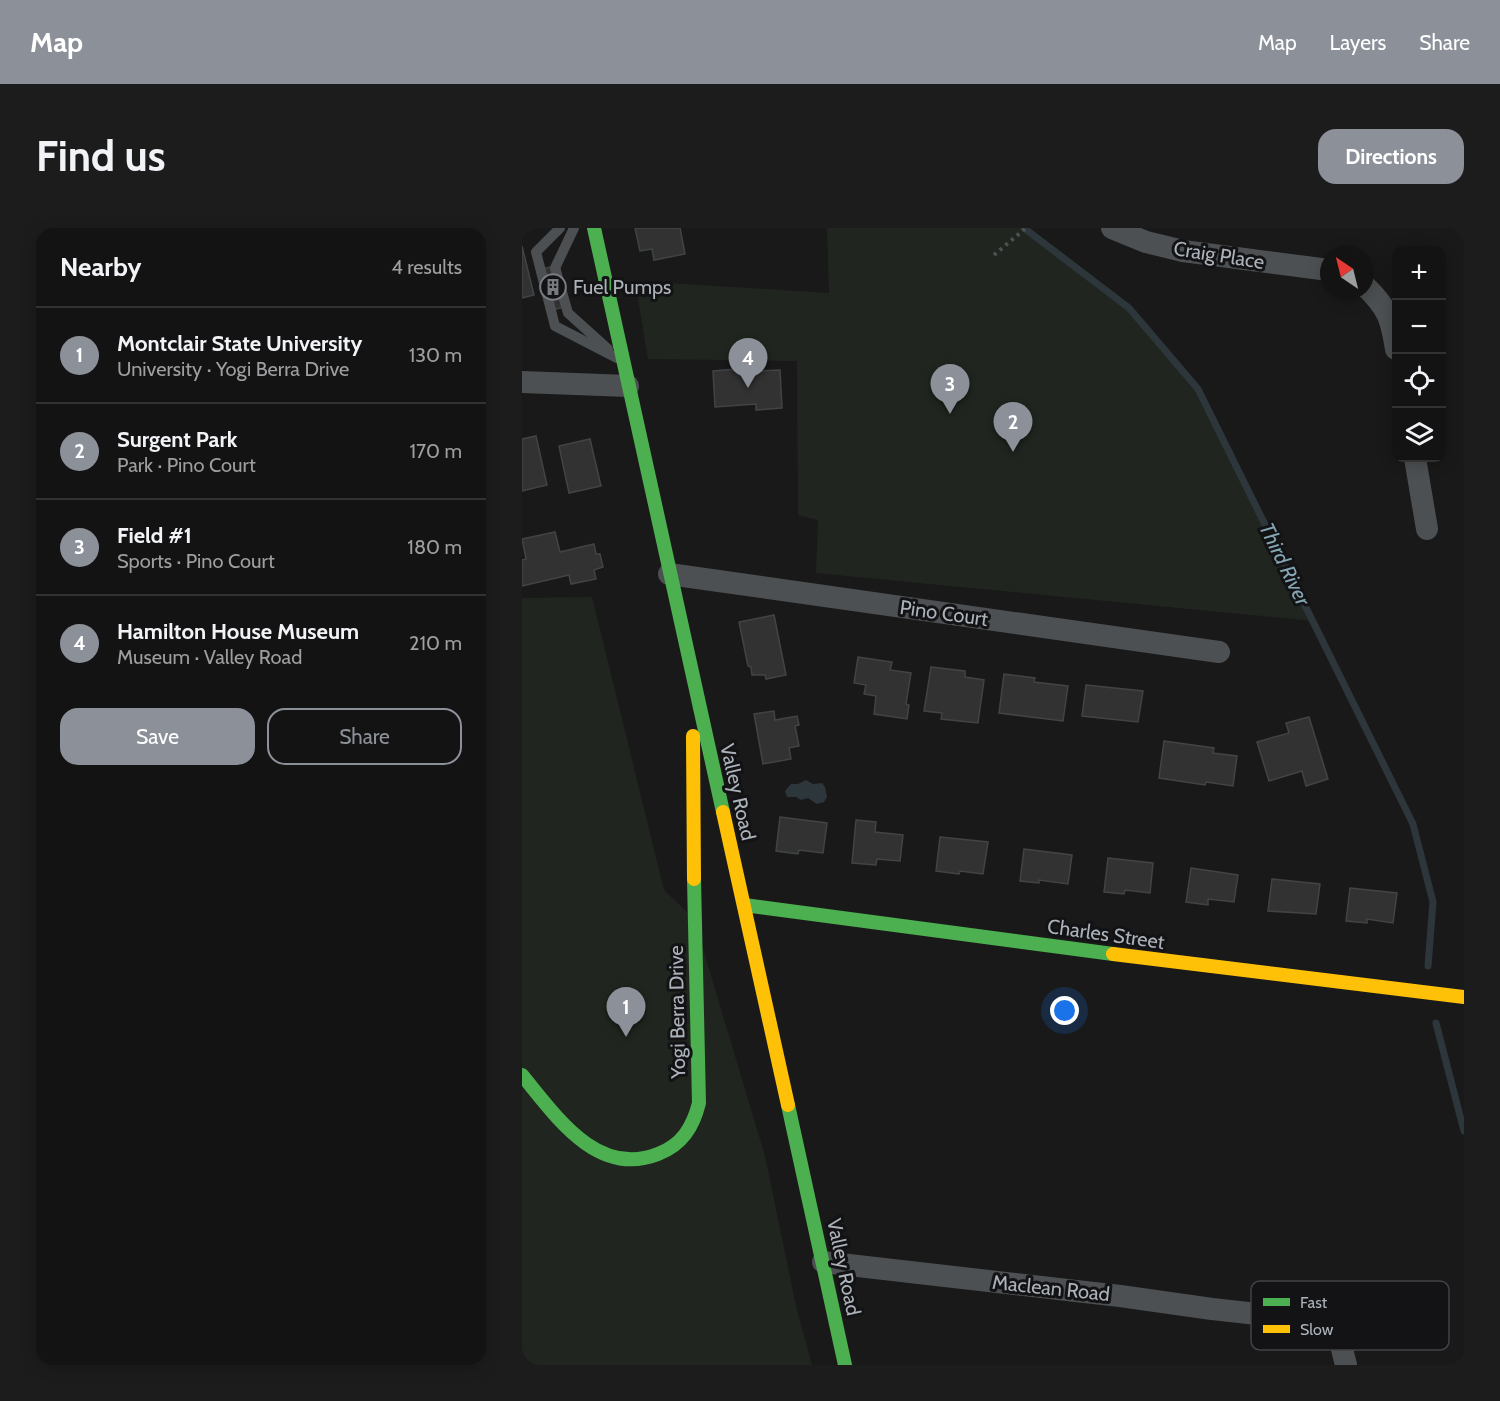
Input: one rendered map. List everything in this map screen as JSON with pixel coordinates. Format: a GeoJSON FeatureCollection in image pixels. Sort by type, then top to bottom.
{"type":"FeatureCollection","features":[{"type":"Feature","properties":{"kind":"street","name":"Valley Road"},"geometry":{"type":"LineString","coordinates":[[594,228],[846,1365]]}},
{"type":"Feature","properties":{"kind":"street","name":"Craig Place"},"geometry":{"type":"LineString","coordinates":[[1112,228],[1146,242],[1183,251],[1320,269]]}},
{"type":"Feature","properties":{"kind":"street"},"geometry":{"type":"LineString","coordinates":[[1374,294],[1381,301],[1392,322]]}},
{"type":"Feature","properties":{"kind":"street"},"geometry":{"type":"LineString","coordinates":[[522,382],[628,386]]}},
{"type":"Feature","properties":{"kind":"street"},"geometry":{"type":"LineString","coordinates":[[1416,462],[1427,529]]}},
{"type":"Feature","properties":{"kind":"street","name":"Pino Court"},"geometry":{"type":"LineString","coordinates":[[669,574],[1219,652]]}},
{"type":"Feature","properties":{"kind":"street","name":"Yogi Berra Drive"},"geometry":{"type":"LineString","coordinates":[[522,1074],[579,1140],[591,1149],[619,1161],[636,1162],[660,1154],[688,1134],[696,1119],[699,1103],[693,858],[693,678]]}},
{"type":"Feature","properties":{"kind":"street","name":"Charles Street"},"geometry":{"type":"LineString","coordinates":[[744,905],[1165,961],[1464,997]]}},
{"type":"Feature","properties":{"kind":"street","name":"Maclean Road"},"geometry":{"type":"LineString","coordinates":[[824,1262],[1251,1312]]}},
{"type":"Feature","properties":{"kind":"street","name":"Maclean Road"},"geometry":{"type":"LineString","coordinates":[[1342,1350],[1346,1365]]}},
{"type":"Feature","properties":{"kind":"lane"},"geometry":{"type":"LineString","coordinates":[[560,228],[536,252],[555,326],[622,361]]}},
{"type":"Feature","properties":{"kind":"lane"},"geometry":{"type":"LineString","coordinates":[[574,228],[555,268],[568,313],[622,361]]}},
{"type":"Feature","properties":{"kind":"path"},"geometry":{"type":"LineString","coordinates":[[994,255],[1026,228]]}},
{"type":"Feature","properties":{"kind":"shaded area"},"geometry":{"type":"Polygon","coordinates":[[[827,228],[1024,228],[1129,308],[1198,389],[1313,621],[816,573],[818,520],[798,515],[797,361],[648,359],[635,281],[829,293],[827,228]]]}},
{"type":"Feature","properties":{"kind":"shaded area"},"geometry":{"type":"Polygon","coordinates":[[[592,597],[664,890],[694,919],[765,1156],[796,1306],[812,1365],[522,1365],[522,598],[592,597]]]}},
{"type":"Feature","properties":{"kind":"shaded area"},"geometry":{"type":"Polygon","coordinates":[[[806,780],[813,784],[822,783],[827,797],[824,802],[817,804],[808,798],[801,800],[796,797],[787,797],[785,791],[791,784],[798,784],[806,780]]]}},
{"type":"Feature","properties":{"kind":"building"},"geometry":{"type":"Polygon","coordinates":[[[635,228],[680,228],[685,254],[654,260],[652,249],[640,251],[635,228]]]}},
{"type":"Feature","properties":{"kind":"building"},"geometry":{"type":"Polygon","coordinates":[[[522,246],[534,295],[522,298],[522,246]]]}},
{"type":"Feature","properties":{"kind":"building"},"geometry":{"type":"Polygon","coordinates":[[[559,265],[568,306],[548,311],[538,270],[559,265]]]}},
{"type":"Feature","properties":{"kind":"building"},"geometry":{"type":"Polygon","coordinates":[[[759,367],[759,371],[780,370],[782,408],[756,410],[756,404],[715,407],[713,371],[759,367]]]}},
{"type":"Feature","properties":{"kind":"building"},"geometry":{"type":"Polygon","coordinates":[[[536,436],[547,485],[522,491],[522,439],[536,436]]]}},
{"type":"Feature","properties":{"kind":"building"},"geometry":{"type":"Polygon","coordinates":[[[590,439],[601,486],[569,493],[559,446],[590,439]]]}},
{"type":"Feature","properties":{"kind":"building"},"geometry":{"type":"Polygon","coordinates":[[[555,532],[560,552],[594,544],[596,554],[600,554],[603,567],[594,570],[596,579],[571,584],[569,575],[522,586],[522,560],[526,559],[522,539],[555,532]]]}},
{"type":"Feature","properties":{"kind":"building"},"geometry":{"type":"Polygon","coordinates":[[[774,615],[786,675],[766,679],[765,675],[752,675],[739,622],[774,615]]]}},
{"type":"Feature","properties":{"kind":"building"},"geometry":{"type":"Polygon","coordinates":[[[858,657],[892,662],[890,670],[911,673],[906,704],[909,705],[907,719],[874,714],[876,696],[864,694],[866,685],[854,683],[858,657]]]}},
{"type":"Feature","properties":{"kind":"building"},"geometry":{"type":"Polygon","coordinates":[[[931,667],[965,671],[965,677],[984,680],[978,723],[941,719],[942,713],[924,711],[931,667]]]}},
{"type":"Feature","properties":{"kind":"building"},"geometry":{"type":"Polygon","coordinates":[[[1004,674],[1035,678],[1034,682],[1068,686],[1063,721],[999,713],[1004,674]]]}},
{"type":"Feature","properties":{"kind":"building"},"geometry":{"type":"Polygon","coordinates":[[[1086,685],[1143,691],[1138,722],[1082,716],[1086,685]]]}},
{"type":"Feature","properties":{"kind":"building"},"geometry":{"type":"Polygon","coordinates":[[[774,711],[775,720],[797,716],[799,725],[795,726],[799,746],[789,748],[791,759],[763,764],[754,714],[774,711]]]}},
{"type":"Feature","properties":{"kind":"building"},"geometry":{"type":"Polygon","coordinates":[[[1309,717],[1328,779],[1306,786],[1302,771],[1269,781],[1257,742],[1289,733],[1286,723],[1309,717]]]}},
{"type":"Feature","properties":{"kind":"building"},"geometry":{"type":"Polygon","coordinates":[[[1164,741],[1214,748],[1213,753],[1237,756],[1233,786],[1206,782],[1205,785],[1159,778],[1164,741]]]}},
{"type":"Feature","properties":{"kind":"building"},"geometry":{"type":"Polygon","coordinates":[[[780,817],[827,823],[823,853],[799,850],[798,854],[776,851],[780,817]]]}},
{"type":"Feature","properties":{"kind":"building"},"geometry":{"type":"Polygon","coordinates":[[[856,820],[876,822],[875,832],[903,835],[900,861],[877,859],[876,865],[852,863],[856,820]]]}},
{"type":"Feature","properties":{"kind":"building"},"geometry":{"type":"Polygon","coordinates":[[[940,837],[988,842],[983,874],[936,871],[940,837]]]}},
{"type":"Feature","properties":{"kind":"building"},"geometry":{"type":"Polygon","coordinates":[[[1024,849],[1072,855],[1068,884],[1039,880],[1039,883],[1020,881],[1024,849]]]}},
{"type":"Feature","properties":{"kind":"building"},"geometry":{"type":"Polygon","coordinates":[[[1108,858],[1153,863],[1150,893],[1125,890],[1124,894],[1104,892],[1108,858]]]}},
{"type":"Feature","properties":{"kind":"building"},"geometry":{"type":"Polygon","coordinates":[[[1191,868],[1238,875],[1234,902],[1208,899],[1208,905],[1186,902],[1191,868]]]}},
{"type":"Feature","properties":{"kind":"building"},"geometry":{"type":"Polygon","coordinates":[[[1272,879],[1320,884],[1316,914],[1268,911],[1272,879]]]}},
{"type":"Feature","properties":{"kind":"building"},"geometry":{"type":"Polygon","coordinates":[[[1350,888],[1397,893],[1393,923],[1367,919],[1367,923],[1346,921],[1350,888]]]}},
{"type":"Feature","properties":{"kind":"waterway","name":"Third River"},"geometry":{"type":"LineString","coordinates":[[1024,228],[1129,308],[1198,389],[1413,824],[1433,902],[1428,966]]}},
{"type":"Feature","properties":{"kind":"waterway","name":"Third River"},"geometry":{"type":"LineString","coordinates":[[1436,1023],[1464,1131]]}},
{"type":"Feature","properties":{"kind":"traffic: fast"},"geometry":{"type":"LineString","coordinates":[[594,228],[723,812]]}},
{"type":"Feature","properties":{"kind":"traffic: fast"},"geometry":{"type":"LineString","coordinates":[[522,1075],[549,1108],[580,1139],[616,1158],[636,1159],[658,1154],[674,1146],[680,1140],[690,1127],[699,1103],[694,879]]}},
{"type":"Feature","properties":{"kind":"traffic: fast"},"geometry":{"type":"LineString","coordinates":[[744,905],[1113,954]]}},
{"type":"Feature","properties":{"kind":"traffic: fast"},"geometry":{"type":"LineString","coordinates":[[788,1105],[845,1365]]}},
{"type":"Feature","properties":{"kind":"traffic: slow"},"geometry":{"type":"LineString","coordinates":[[693,736],[694,879]]}},
{"type":"Feature","properties":{"kind":"traffic: slow"},"geometry":{"type":"LineString","coordinates":[[723,812],[788,1105]]}},
{"type":"Feature","properties":{"kind":"traffic: slow"},"geometry":{"type":"LineString","coordinates":[[1113,954],[1464,997]]}},
{"type":"Feature","properties":{"kind":"place","name":"Fuel Pumps"},"geometry":{"type":"Point","coordinates":[553,287]}},
{"type":"Feature","properties":{"kind":"place","name":"Hamilton House Museum"},"geometry":{"type":"Point","coordinates":[748,388]}},
{"type":"Feature","properties":{"kind":"place","name":"Field #1"},"geometry":{"type":"Point","coordinates":[950,414]}},
{"type":"Feature","properties":{"kind":"place","name":"Surgent Park"},"geometry":{"type":"Point","coordinates":[1013,452]}},
{"type":"Feature","properties":{"kind":"place","name":"Montclair State University"},"geometry":{"type":"Point","coordinates":[626,1037]}}]}
